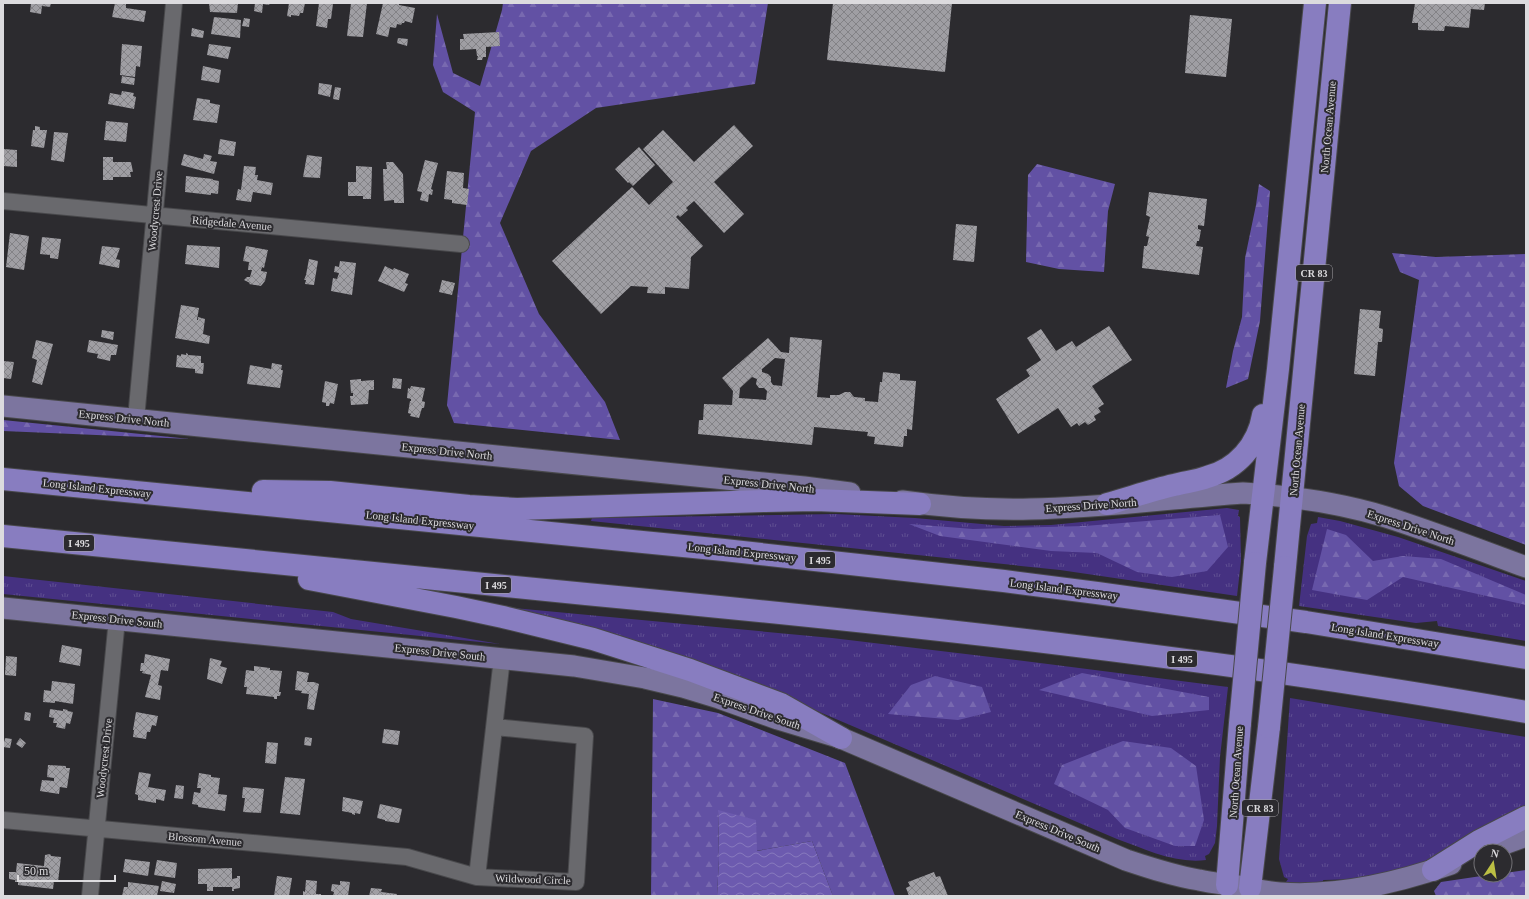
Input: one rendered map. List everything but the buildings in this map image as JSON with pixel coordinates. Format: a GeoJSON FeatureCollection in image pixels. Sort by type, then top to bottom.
{"type":"FeatureCollection","features":[{"type":"Feature","properties":{"kind":"highway","name":"North Ocean Avenue"},"geometry":{"type":"LineString","coordinates":[[1227,890],[1240,723],[1255,563],[1278,369],[1315,3]]}},
{"type":"Feature","properties":{"kind":"highway","name":"North Ocean Avenue"},"geometry":{"type":"LineString","coordinates":[[1250,892],[1269,727],[1340,3]]}},
{"type":"Feature","properties":{"kind":"highway"},"geometry":{"type":"LineString","coordinates":[[1107,504],[1208,477],[1227,469],[1246,454],[1253,444],[1262,422],[1270,368],[1285,294]]}},
{"type":"Feature","properties":{"kind":"highway","name":"Long Island Expressway"},"geometry":{"type":"LineString","coordinates":[[3,479],[724,550],[1012,582],[1306,622],[1526,658]]}},
{"type":"Feature","properties":{"kind":"highway"},"geometry":{"type":"LineString","coordinates":[[110,489],[330,492],[462,506],[517,509],[801,500],[920,504]]}},
{"type":"Feature","properties":{"kind":"highway","name":"I 495"},"geometry":{"type":"LineString","coordinates":[[3,536],[932,629],[1112,650],[1290,674],[1526,712]]}},
{"type":"Feature","properties":{"kind":"highway"},"geometry":{"type":"LineString","coordinates":[[155,551],[456,607],[593,639],[690,670],[781,704],[842,738]]}},
{"type":"Feature","properties":{"kind":"highway"},"geometry":{"type":"LineString","coordinates":[[1433,870],[1479,842],[1526,817]]}},
{"type":"Feature","properties":{"kind":"main road","name":"Express Drive North"},"geometry":{"type":"LineString","coordinates":[[3,406],[804,487],[920,504],[1031,509],[1243,493],[1292,497],[1385,517],[1526,567]]}},
{"type":"Feature","properties":{"kind":"main road","name":"Express Drive South"},"geometry":{"type":"LineString","coordinates":[[3,608],[502,658],[574,666],[645,678],[683,687],[778,719],[842,738],[1126,860],[1199,880],[1227,890],[1279,893],[1340,891],[1387,883],[1433,870],[1473,856]]}},
{"type":"Feature","properties":{"kind":"main road"},"geometry":{"type":"LineString","coordinates":[[1507,843],[1526,836]]}},
{"type":"Feature","properties":{"kind":"street","name":"Woodycrest Drive"},"geometry":{"type":"LineString","coordinates":[[136,419],[174,3]]}},
{"type":"Feature","properties":{"kind":"street","name":"Ridgedale Avenue"},"geometry":{"type":"LineString","coordinates":[[3,200],[154,216],[461,244]]}},
{"type":"Feature","properties":{"kind":"street","name":"Woodycrest Drive"},"geometry":{"type":"LineString","coordinates":[[90,896],[117,619]]}},
{"type":"Feature","properties":{"kind":"street"},"geometry":{"type":"LineString","coordinates":[[478,877],[502,658]]}},
{"type":"Feature","properties":{"kind":"street","name":"Wildwood Circle"},"geometry":{"type":"LineString","coordinates":[[478,877],[576,882],[585,736],[495,727]]}},
{"type":"Feature","properties":{"kind":"street","name":"Blossom Avenue"},"geometry":{"type":"LineString","coordinates":[[3,820],[407,857],[478,877]]}},
{"type":"Feature","properties":{"kind":"green space"},"geometry":{"type":"Polygon","coordinates":[[[503,3],[768,3],[755,84],[596,108],[531,151],[500,223],[539,314],[605,402],[620,440],[454,423],[447,405],[475,112],[443,92],[433,65],[437,14],[453,73],[480,86],[503,3]]]}},
{"type":"Feature","properties":{"kind":"green space"},"geometry":{"type":"Polygon","coordinates":[[[1037,164],[1115,184],[1108,211],[1104,272],[1059,269],[1026,262],[1028,175],[1037,164]]]}},
{"type":"Feature","properties":{"kind":"green space"},"geometry":{"type":"Polygon","coordinates":[[[1259,184],[1270,191],[1260,321],[1248,379],[1226,388],[1233,351],[1242,317],[1245,258],[1259,184]]]}},
{"type":"Feature","properties":{"kind":"green space"},"geometry":{"type":"Polygon","coordinates":[[[1392,253],[1436,257],[1526,254],[1526,545],[1423,506],[1399,486],[1394,463],[1419,280],[1400,272],[1392,253]]]}},
{"type":"Feature","properties":{"kind":"green space"},"geometry":{"type":"Polygon","coordinates":[[[3,420],[190,439],[3,431],[3,420]]]}},
{"type":"Feature","properties":{"kind":"green space"},"geometry":{"type":"Polygon","coordinates":[[[1227,508],[1239,510],[1238,516],[1240,517],[1241,561],[1237,596],[1060,570],[591,521],[592,518],[835,514],[915,518],[1004,526],[1051,525],[1227,508]]]}},
{"type":"Feature","properties":{"kind":"green space"},"geometry":{"type":"Polygon","coordinates":[[[1220,515],[1228,547],[1207,571],[1172,577],[1137,572],[1097,553],[1051,551],[940,536],[909,524],[973,529],[1085,526],[1220,515]]]}},
{"type":"Feature","properties":{"kind":"green space"},"geometry":{"type":"Polygon","coordinates":[[[1318,517],[1340,521],[1398,537],[1526,581],[1526,641],[1438,626],[1437,621],[1416,623],[1299,606],[1307,536],[1311,524],[1317,523],[1318,517]]]}},
{"type":"Feature","properties":{"kind":"green space"},"geometry":{"type":"Polygon","coordinates":[[[1327,529],[1346,535],[1373,561],[1403,556],[1441,559],[1526,595],[1526,605],[1403,577],[1367,600],[1312,590],[1327,529]]]}},
{"type":"Feature","properties":{"kind":"green space"},"geometry":{"type":"Polygon","coordinates":[[[3,576],[333,612],[351,619],[500,644],[3,594],[3,576]]]}},
{"type":"Feature","properties":{"kind":"green space"},"geometry":{"type":"Polygon","coordinates":[[[514,608],[832,638],[1228,687],[1220,757],[1215,843],[1209,854],[1205,856],[1206,860],[1183,860],[1160,855],[1117,839],[782,696],[515,612],[514,608]]]}},
{"type":"Feature","properties":{"kind":"green space"},"geometry":{"type":"Polygon","coordinates":[[[1082,673],[1209,697],[1209,710],[1152,716],[1039,690],[1082,673]]]}},
{"type":"Feature","properties":{"kind":"green space"},"geometry":{"type":"Polygon","coordinates":[[[935,676],[982,687],[991,712],[958,720],[888,714],[911,685],[935,676]]]}},
{"type":"Feature","properties":{"kind":"green space"},"geometry":{"type":"Polygon","coordinates":[[[1290,698],[1526,737],[1526,813],[1430,862],[1361,879],[1323,880],[1324,886],[1301,885],[1286,882],[1288,879],[1284,877],[1279,859],[1290,698]]]}},
{"type":"Feature","properties":{"kind":"green space"},"geometry":{"type":"Polygon","coordinates":[[[653,699],[718,713],[845,763],[895,896],[833,896],[812,841],[756,851],[718,811],[719,859],[717,896],[651,896],[653,699]]]}},
{"type":"Feature","properties":{"kind":"green space"},"geometry":{"type":"Polygon","coordinates":[[[1123,741],[1171,748],[1196,766],[1204,820],[1195,846],[1175,846],[1125,828],[1108,810],[1054,784],[1062,765],[1123,741]]]}},
{"type":"Feature","properties":{"kind":"green space"},"geometry":{"type":"Polygon","coordinates":[[[1526,870],[1526,896],[1436,896],[1434,891],[1441,882],[1473,877],[1473,883],[1513,883],[1513,872],[1526,870]]]}},
{"type":"Feature","properties":{"kind":"water"},"geometry":{"type":"Polygon","coordinates":[[[718,810],[756,820],[757,851],[812,841],[833,896],[717,896],[719,859],[718,810]]]}}]}
